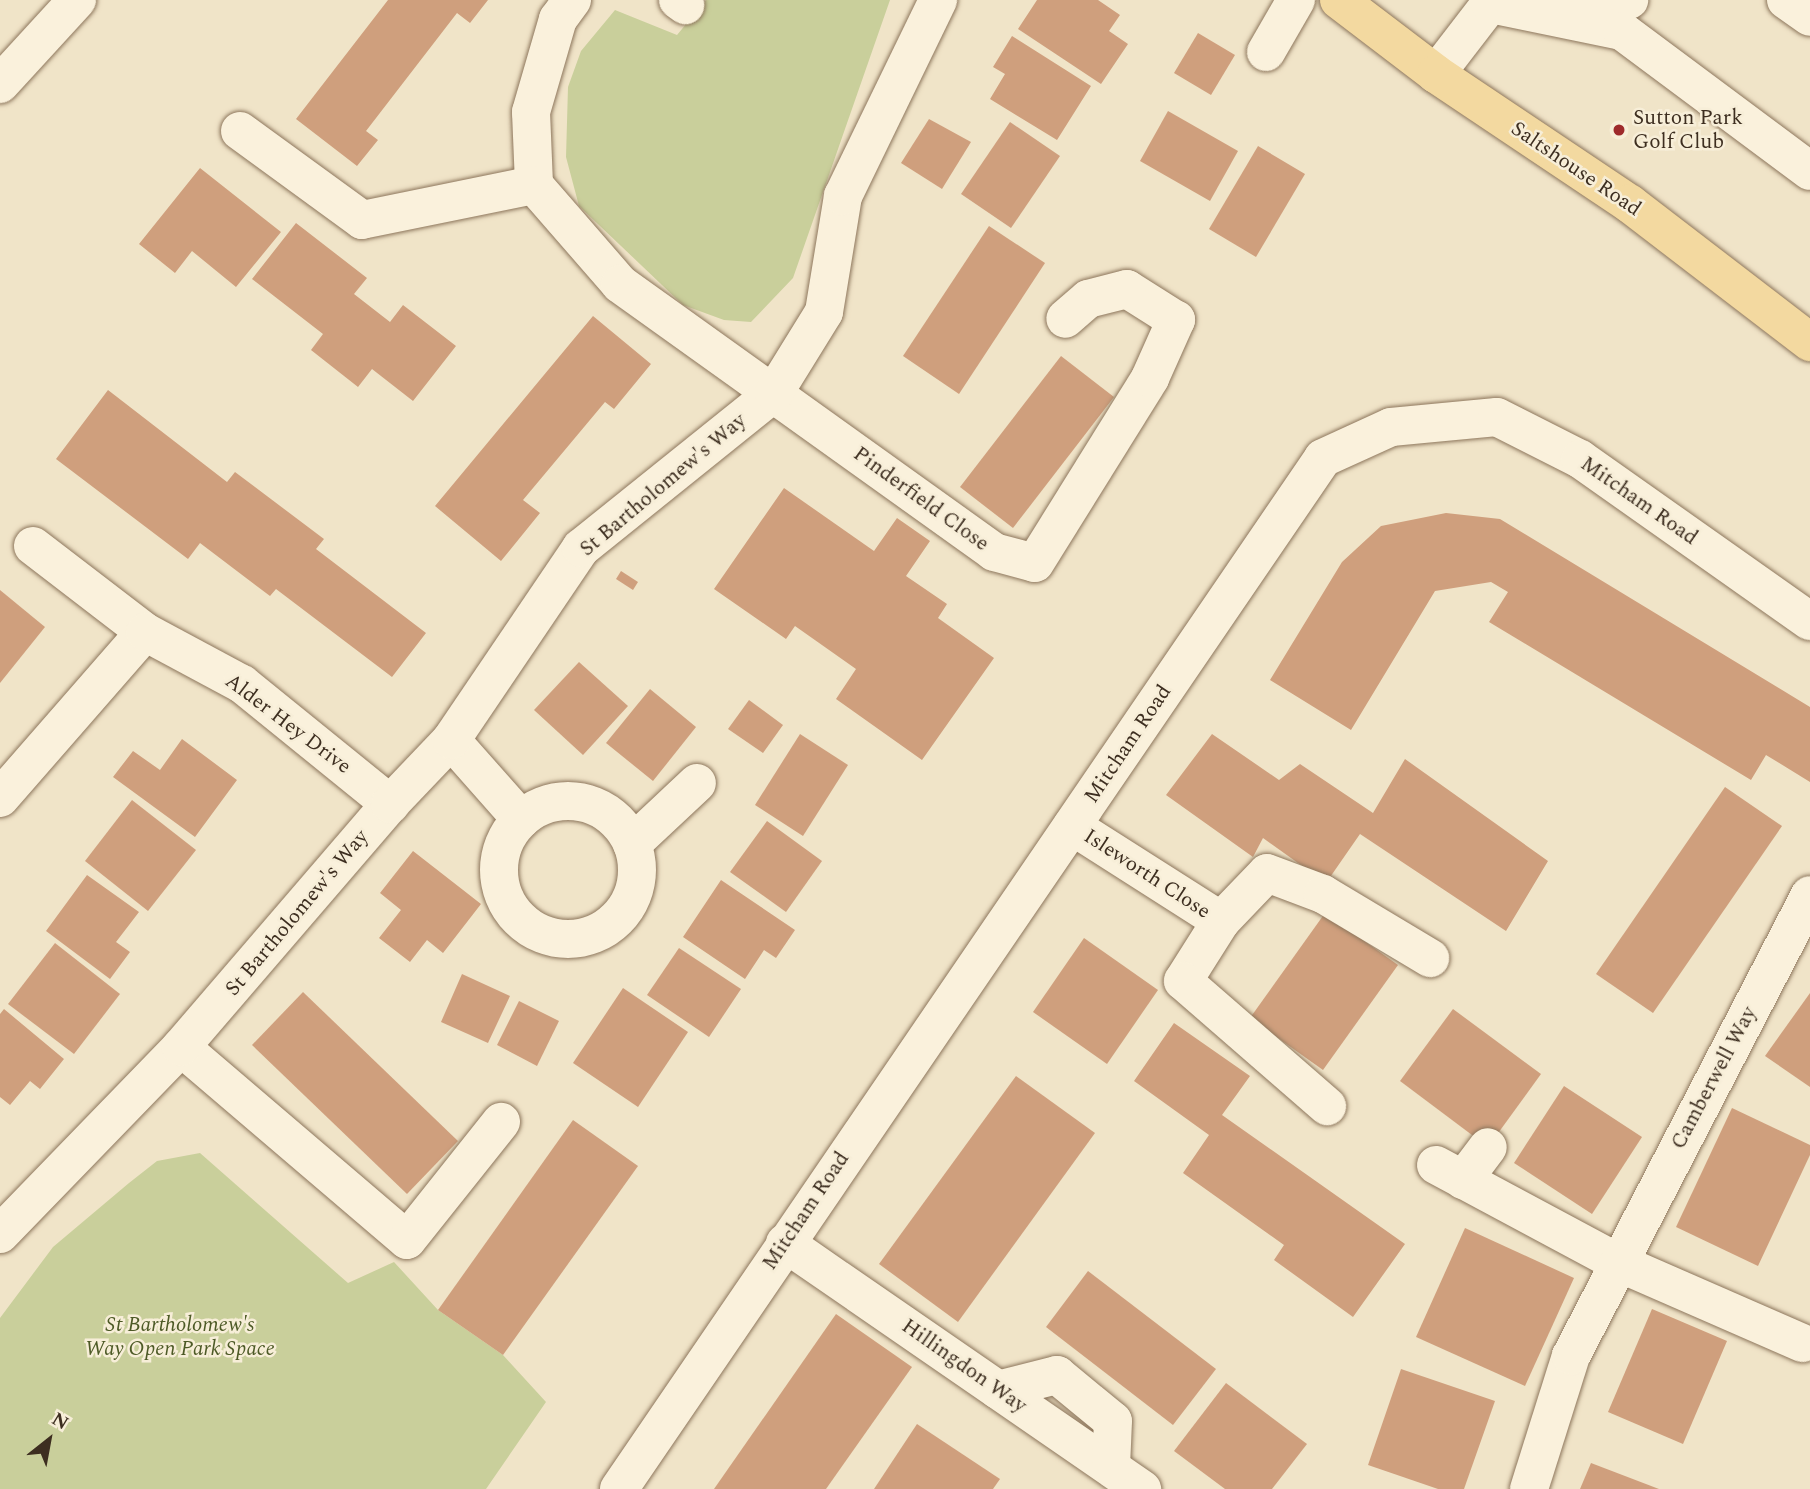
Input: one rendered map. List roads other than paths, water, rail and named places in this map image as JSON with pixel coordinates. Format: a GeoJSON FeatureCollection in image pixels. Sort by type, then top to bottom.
{"type":"FeatureCollection","features":[{"type":"Feature","properties":{"kind":"main road","name":"Saltshouse Road"},"geometry":{"type":"LineString","coordinates":[[1339,0],[1436,74],[1630,204],[1810,342]]}},
{"type":"Feature","properties":{"kind":"street"},"geometry":{"type":"LineString","coordinates":[[0,84],[77,0]]}},
{"type":"Feature","properties":{"kind":"street"},"geometry":{"type":"LineString","coordinates":[[240,131],[362,220],[534,185],[530,112],[558,19],[572,0]]}},
{"type":"Feature","properties":{"kind":"street","name":"St Bartholomew's Way"},"geometry":{"type":"LineString","coordinates":[[0,1234],[181,1047],[390,804],[451,740],[581,548],[774,393],[824,313],[843,196],[938,0]]}},
{"type":"Feature","properties":{"kind":"street"},"geometry":{"type":"LineString","coordinates":[[1266,52],[1296,0]]}},
{"type":"Feature","properties":{"kind":"street"},"geometry":{"type":"LineString","coordinates":[[1563,19],[1629,0]]}},
{"type":"Feature","properties":{"kind":"street"},"geometry":{"type":"LineString","coordinates":[[1786,0],[1810,17]]}},
{"type":"Feature","properties":{"kind":"street"},"geometry":{"type":"LineString","coordinates":[[1436,74],[1490,5],[1622,31],[1810,171]]}},
{"type":"Feature","properties":{"kind":"street","name":"Pinderfield Close"},"geometry":{"type":"LineString","coordinates":[[534,185],[620,284],[994,552],[1035,563],[1150,378],[1176,320],[1128,289],[1088,299],[1065,318]]}},
{"type":"Feature","properties":{"kind":"street","name":"Mitcham Road"},"geometry":{"type":"LineString","coordinates":[[619,1489],[1323,458],[1391,427],[1497,417],[1580,459],[1810,621]]}},
{"type":"Feature","properties":{"kind":"street","name":"Alder Hey Drive"},"geometry":{"type":"LineString","coordinates":[[33,546],[145,632],[242,684],[390,804]]}},
{"type":"Feature","properties":{"kind":"street"},"geometry":{"type":"LineString","coordinates":[[0,798],[145,632]]}},
{"type":"Feature","properties":{"kind":"street"},"geometry":{"type":"LineString","coordinates":[[451,740],[521,819]]}},
{"type":"Feature","properties":{"kind":"street"},"geometry":{"type":"LineString","coordinates":[[632,844],[697,783]]}},
{"type":"Feature","properties":{"kind":"street"},"geometry":{"type":"LineString","coordinates":[[583,803],[604,811],[632,844],[635,888],[626,908],[611,924],[592,935],[568,939],[545,935],[524,923],[508,906],[500,884],[499,860],[507,837],[521,819],[550,804],[583,803]]}},
{"type":"Feature","properties":{"kind":"street","name":"Isleworth Close"},"geometry":{"type":"LineString","coordinates":[[1073,826],[1221,921]]}},
{"type":"Feature","properties":{"kind":"street","name":"Isleworth Close"},"geometry":{"type":"LineString","coordinates":[[1326,1106],[1183,981],[1221,921],[1267,873],[1323,894],[1430,958]]}},
{"type":"Feature","properties":{"kind":"street","name":"Camberwell Way"},"geometry":{"type":"LineString","coordinates":[[1529,1489],[1571,1356],[1810,895]]}},
{"type":"Feature","properties":{"kind":"street"},"geometry":{"type":"LineString","coordinates":[[181,1047],[407,1240],[501,1122]]}},
{"type":"Feature","properties":{"kind":"street"},"geometry":{"type":"LineString","coordinates":[[1488,1147],[1450,1172],[1619,1263],[1802,1343]]}},
{"type":"Feature","properties":{"kind":"street","name":"Hillingdon Way"},"geometry":{"type":"LineString","coordinates":[[785,1243],[1142,1489]]}},
{"type":"Feature","properties":{"kind":"place","name":"Sutton Park Golf Club"},"geometry":{"type":"Point","coordinates":[1619,130]}},
{"type":"Feature","properties":{"kind":"park label","name":"St Bartholomew's Way Open Park Space"},"geometry":{"type":"Point","coordinates":[180,1337]}}]}
